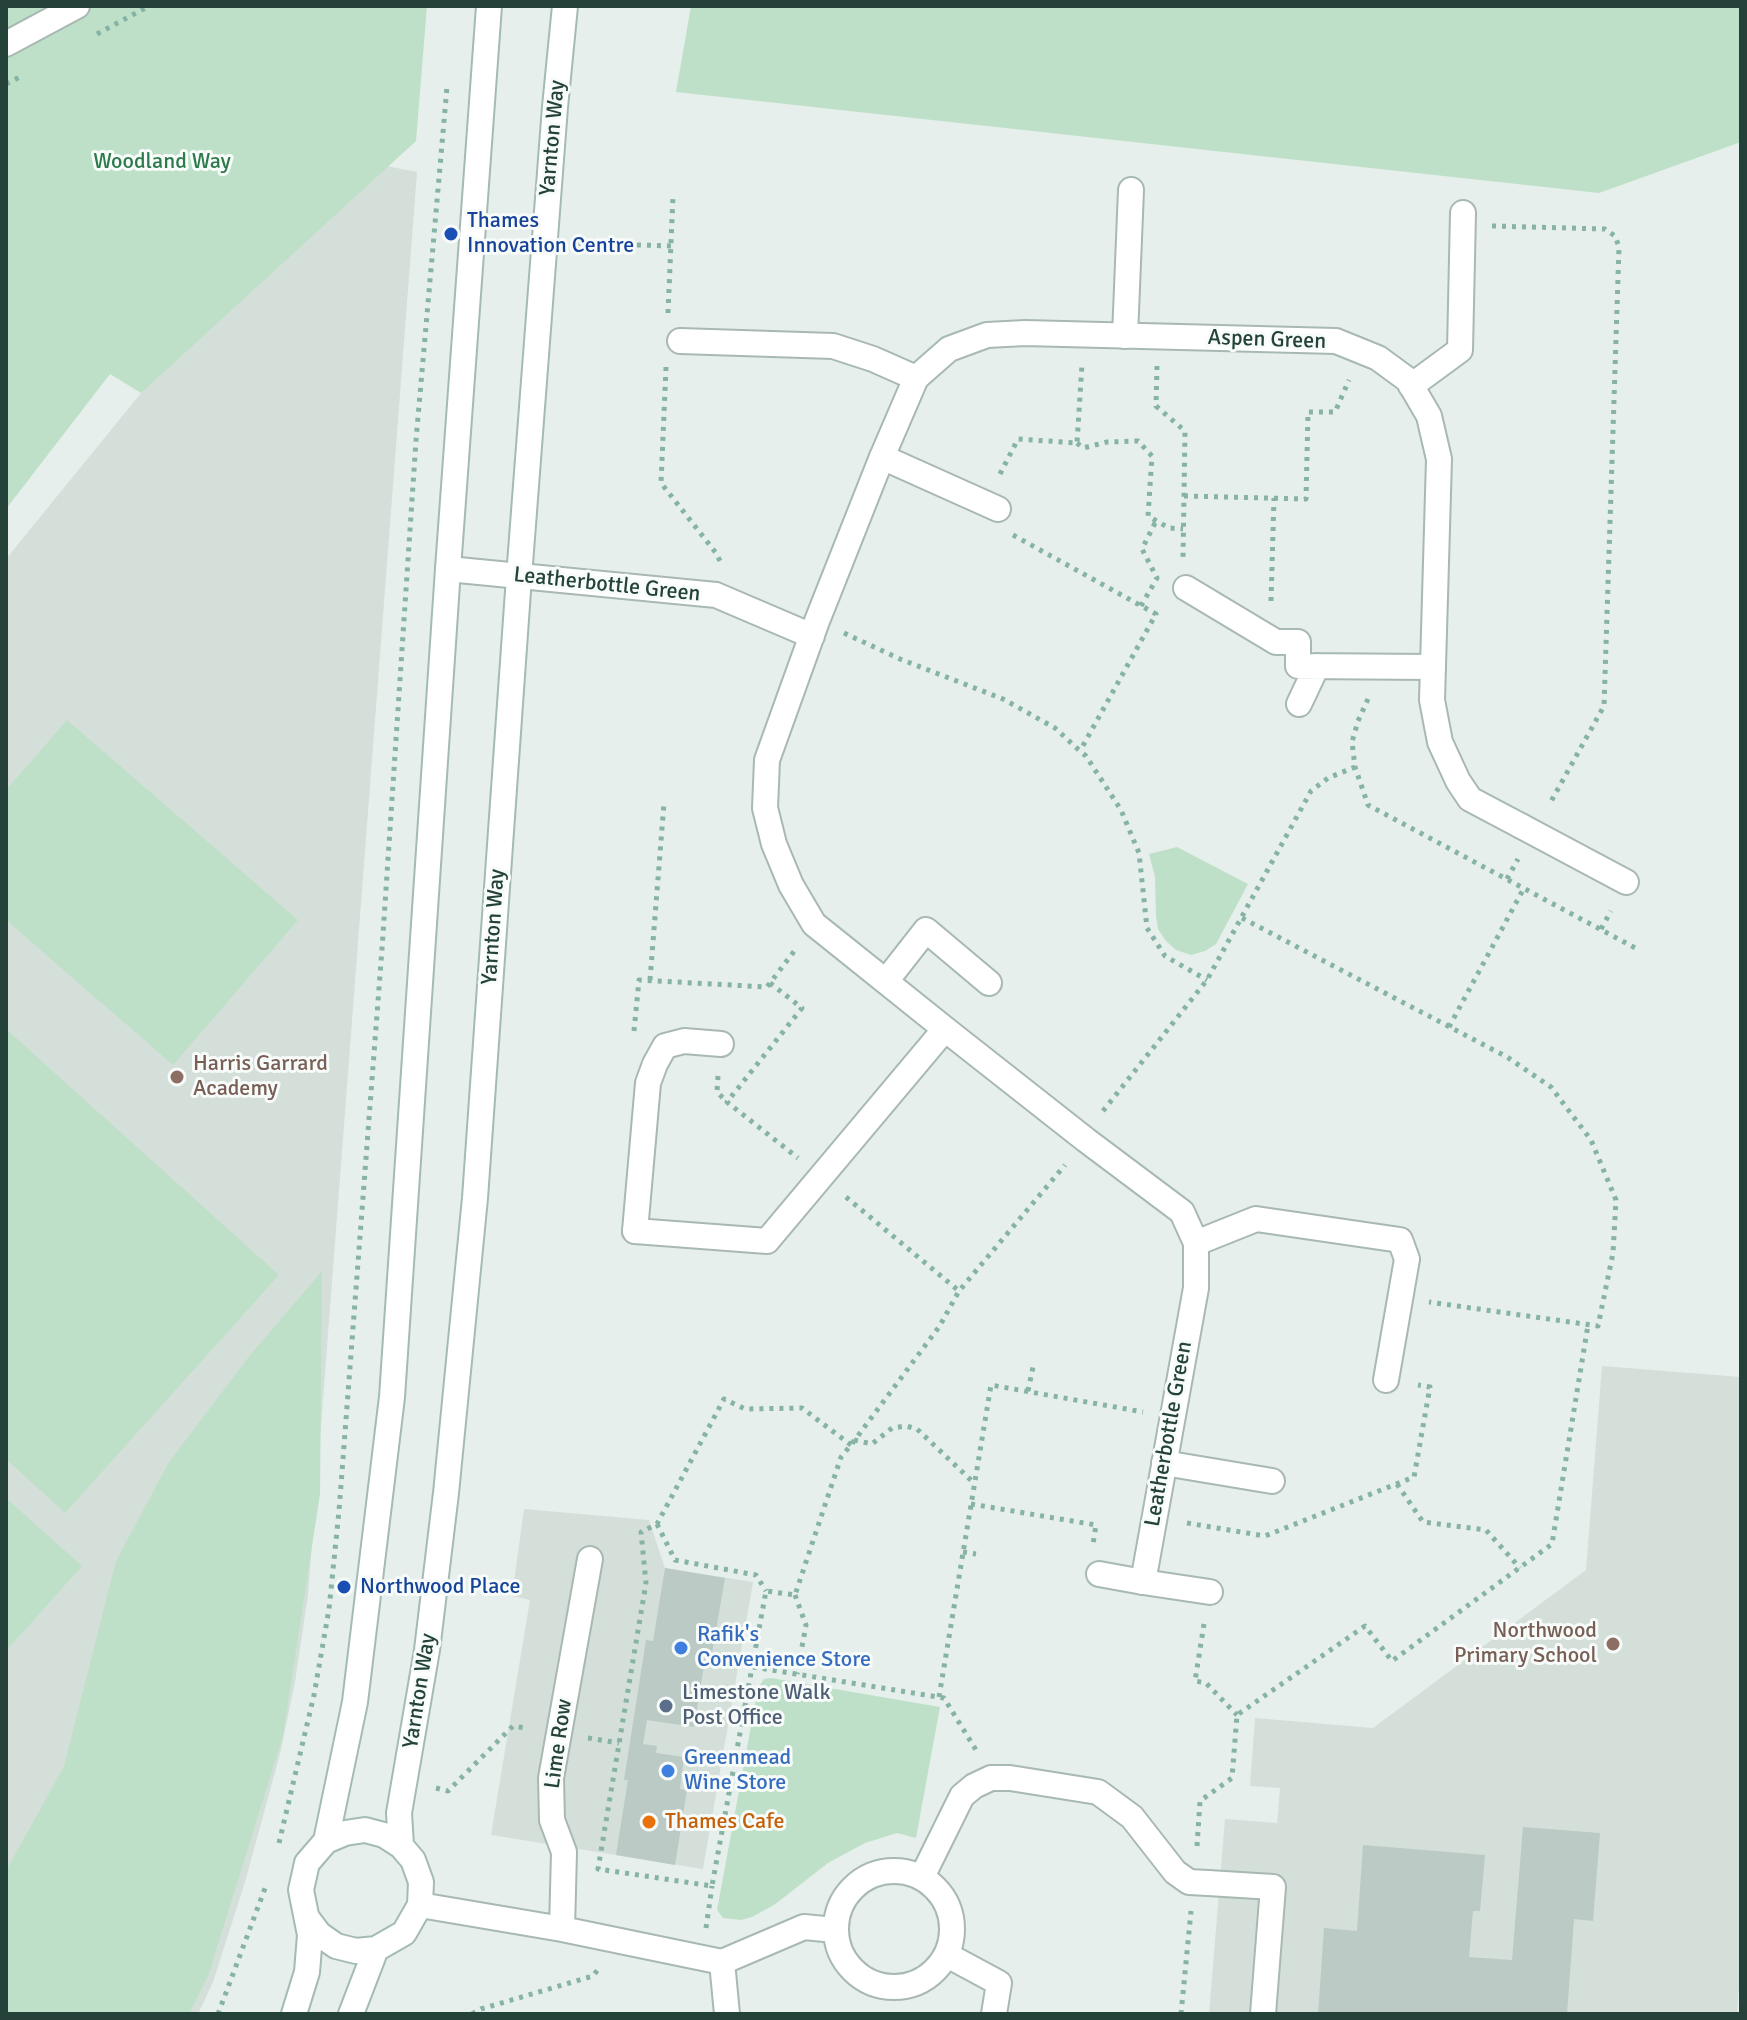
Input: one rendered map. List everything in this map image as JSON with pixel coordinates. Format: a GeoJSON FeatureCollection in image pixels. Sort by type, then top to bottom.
{"type":"FeatureCollection","features":[{"type":"Feature","properties":{"kind":"street"},"geometry":{"type":"LineString","coordinates":[[6,44],[77,6]]}},
{"type":"Feature","properties":{"kind":"street"},"geometry":{"type":"LineString","coordinates":[[326,1841],[355,1702],[392,1397],[489,6]]}},
{"type":"Feature","properties":{"kind":"street","name":"Yarnton Way"},"geometry":{"type":"LineString","coordinates":[[420,1905],[421,1882],[413,1860],[401,1846],[399,1813],[429,1635],[475,1198],[519,577],[565,6]]}},
{"type":"Feature","properties":{"kind":"street"},"geometry":{"type":"LineString","coordinates":[[1125,336],[1131,190]]}},
{"type":"Feature","properties":{"kind":"street"},"geometry":{"type":"LineString","coordinates":[[1411,386],[1460,350],[1463,219]]}},
{"type":"Feature","properties":{"kind":"street","name":"Aspen Green"},"geometry":{"type":"LineString","coordinates":[[815,629],[916,378],[949,349],[987,335],[1025,333],[1336,341],[1378,358],[1408,380],[1429,416],[1439,459],[1432,700],[1440,742],[1458,781],[1470,799],[1626,882]]}},
{"type":"Feature","properties":{"kind":"street"},"geometry":{"type":"LineString","coordinates":[[672,340],[833,346],[916,378]]}},
{"type":"Feature","properties":{"kind":"street"},"geometry":{"type":"LineString","coordinates":[[882,457],[991,506]]}},
{"type":"Feature","properties":{"kind":"street","name":"Leatherbottle Green"},"geometry":{"type":"LineString","coordinates":[[448,569],[716,595],[745,608],[815,629],[767,760],[765,808],[774,844],[791,885],[814,924],[1182,1212],[1196,1243],[1196,1288],[1143,1582]]}},
{"type":"Feature","properties":{"kind":"street"},"geometry":{"type":"LineString","coordinates":[[1186,588],[1276,642],[1298,642],[1298,666],[1433,667]]}},
{"type":"Feature","properties":{"kind":"street"},"geometry":{"type":"LineString","coordinates":[[1299,704],[1317,666]]}},
{"type":"Feature","properties":{"kind":"street"},"geometry":{"type":"LineString","coordinates":[[886,981],[926,930],[989,983]]}},
{"type":"Feature","properties":{"kind":"street"},"geometry":{"type":"LineString","coordinates":[[721,1044],[684,1041],[665,1046],[655,1064],[648,1083],[635,1231],[767,1241],[945,1029]]}},
{"type":"Feature","properties":{"kind":"street"},"geometry":{"type":"LineString","coordinates":[[1196,1243],[1256,1219],[1400,1240],[1407,1259],[1386,1380]]}},
{"type":"Feature","properties":{"kind":"street"},"geometry":{"type":"LineString","coordinates":[[1164,1463],[1272,1481]]}},
{"type":"Feature","properties":{"kind":"street","name":"Lime Row"},"geometry":{"type":"LineString","coordinates":[[562,1929],[564,1852],[552,1820],[551,1778],[590,1559]]}},
{"type":"Feature","properties":{"kind":"street"},"geometry":{"type":"LineString","coordinates":[[1095,1565],[1143,1582],[1210,1592]]}},
{"type":"Feature","properties":{"kind":"street"},"geometry":{"type":"LineString","coordinates":[[922,1877],[962,1796],[974,1786],[991,1778],[1010,1778],[1098,1792],[1132,1817],[1175,1872],[1189,1882],[1273,1887],[1263,2014]]}},
{"type":"Feature","properties":{"kind":"street"},"geometry":{"type":"LineString","coordinates":[[294,2014],[307,1972],[310,1935],[301,1890],[307,1863],[326,1841],[345,1833],[365,1830],[384,1835],[401,1846]]}},
{"type":"Feature","properties":{"kind":"street"},"geometry":{"type":"LineString","coordinates":[[889,1870],[906,1871],[922,1877],[947,1902],[953,1938],[947,1955],[936,1971],[920,1982],[901,1988],[881,1986],[863,1979],[849,1966],[839,1949],[835,1930],[838,1912],[857,1883],[872,1874],[889,1870]]}},
{"type":"Feature","properties":{"kind":"street"},"geometry":{"type":"LineString","coordinates":[[307,1918],[319,1934],[336,1946],[356,1951],[376,1949],[404,1933],[420,1905],[562,1929],[712,1960],[804,1927],[835,1930]]}},
{"type":"Feature","properties":{"kind":"street"},"geometry":{"type":"LineString","coordinates":[[351,2014],[376,1949]]}},
{"type":"Feature","properties":{"kind":"street"},"geometry":{"type":"LineString","coordinates":[[947,1955],[999,1983],[994,2014]]}},
{"type":"Feature","properties":{"kind":"street"},"geometry":{"type":"LineString","coordinates":[[712,1960],[727,2014]]}},
{"type":"Feature","properties":{"kind":"path"},"geometry":{"type":"LineString","coordinates":[[277,1851],[314,1695],[329,1609],[339,1511],[382,949],[416,440],[448,73]]}},
{"type":"Feature","properties":{"kind":"path"},"geometry":{"type":"LineString","coordinates":[[673,196],[672,340],[661,483],[716,553],[745,608]]}},
{"type":"Feature","properties":{"kind":"path"},"geometry":{"type":"LineString","coordinates":[[1463,219],[1605,229],[1615,236],[1619,247],[1604,706],[1527,830],[1507,879]]}},
{"type":"Feature","properties":{"kind":"path"},"geometry":{"type":"LineString","coordinates":[[572,243],[671,246]]}},
{"type":"Feature","properties":{"kind":"path"},"geometry":{"type":"LineString","coordinates":[[1077,443],[1084,335]]}},
{"type":"Feature","properties":{"kind":"path"},"geometry":{"type":"LineString","coordinates":[[1158,337],[1156,406],[1185,431],[1183,561]]}},
{"type":"Feature","properties":{"kind":"path"},"geometry":{"type":"LineString","coordinates":[[1184,496],[1306,499],[1308,412],[1335,412],[1361,351]]}},
{"type":"Feature","properties":{"kind":"path"},"geometry":{"type":"LineString","coordinates":[[1080,751],[1156,614],[1011,534],[991,506],[1018,439],[1077,443],[1083,448],[1107,442],[1138,441],[1152,456],[1148,516],[1169,528],[1183,529]]}},
{"type":"Feature","properties":{"kind":"path"},"geometry":{"type":"LineString","coordinates":[[1270,638],[1274,498]]}},
{"type":"Feature","properties":{"kind":"path"},"geometry":{"type":"LineString","coordinates":[[1141,606],[1157,578],[1142,549],[1156,521]]}},
{"type":"Feature","properties":{"kind":"path"},"geometry":{"type":"LineString","coordinates":[[1152,612],[1159,601]]}},
{"type":"Feature","properties":{"kind":"path"},"geometry":{"type":"LineString","coordinates":[[815,629],[1003,699],[1055,728],[1086,756],[1121,810],[1139,853],[1147,928],[1165,956],[1207,980]]}},
{"type":"Feature","properties":{"kind":"path"},"geometry":{"type":"LineString","coordinates":[[797,1674],[806,1625],[795,1595],[841,1457],[939,1327],[959,1291],[1207,980],[1311,791],[1328,778],[1355,767]]}},
{"type":"Feature","properties":{"kind":"path"},"geometry":{"type":"LineString","coordinates":[[650,980],[664,803]]}},
{"type":"Feature","properties":{"kind":"path"},"geometry":{"type":"LineString","coordinates":[[1449,1027],[1524,888]]}},
{"type":"Feature","properties":{"kind":"path"},"geometry":{"type":"LineString","coordinates":[[1242,918],[1507,1057],[1551,1087],[1591,1140],[1616,1200],[1613,1253],[1598,1326],[1401,1298]]}},
{"type":"Feature","properties":{"kind":"path"},"geometry":{"type":"LineString","coordinates":[[770,983],[802,1008],[727,1102],[959,1291]]}},
{"type":"Feature","properties":{"kind":"path"},"geometry":{"type":"LineString","coordinates":[[1237,1715],[1365,1626],[1392,1661],[1552,1544],[1588,1325]]}},
{"type":"Feature","properties":{"kind":"path"},"geometry":{"type":"LineString","coordinates":[[1028,1391],[1033,1367]]}},
{"type":"Feature","properties":{"kind":"path"},"geometry":{"type":"LineString","coordinates":[[1154,1517],[1265,1536],[1414,1477],[1430,1387],[1386,1380]]}},
{"type":"Feature","properties":{"kind":"path"},"geometry":{"type":"LineString","coordinates":[[939,1697],[991,1385],[1173,1417]]}},
{"type":"Feature","properties":{"kind":"path"},"geometry":{"type":"LineString","coordinates":[[712,1886],[598,1869],[646,1583],[641,1532],[657,1524],[724,1399],[745,1409],[802,1408],[852,1442],[872,1444],[892,1428],[906,1426],[917,1429],[975,1483]]}},
{"type":"Feature","properties":{"kind":"path"},"geometry":{"type":"LineString","coordinates":[[1397,1484],[1423,1522],[1486,1530],[1520,1568]]}},
{"type":"Feature","properties":{"kind":"path"},"geometry":{"type":"LineString","coordinates":[[971,1504],[1096,1525],[1095,1565]]}},
{"type":"Feature","properties":{"kind":"path"},"geometry":{"type":"LineString","coordinates":[[657,1524],[675,1560],[756,1575],[766,1591],[712,1886],[712,1960]]}},
{"type":"Feature","properties":{"kind":"path"},"geometry":{"type":"LineString","coordinates":[[963,1552],[976,1554]]}},
{"type":"Feature","properties":{"kind":"path"},"geometry":{"type":"LineString","coordinates":[[766,1591],[795,1595]]}},
{"type":"Feature","properties":{"kind":"path"},"geometry":{"type":"LineString","coordinates":[[1181,2014],[1201,1883],[1200,1801],[1232,1778],[1237,1715],[1206,1683],[1195,1681],[1210,1592]]}},
{"type":"Feature","properties":{"kind":"path"},"geometry":{"type":"LineString","coordinates":[[753,1667],[944,1698],[991,1778]]}},
{"type":"Feature","properties":{"kind":"path"},"geometry":{"type":"LineString","coordinates":[[435,1788],[448,1791],[513,1726],[539,1730]]}},
{"type":"Feature","properties":{"kind":"path"},"geometry":{"type":"LineString","coordinates":[[579,1736],[619,1743]]}},
{"type":"Feature","properties":{"kind":"path"},"geometry":{"type":"LineString","coordinates":[[218,2014],[268,1881]]}},
{"type":"Feature","properties":{"kind":"path"},"geometry":{"type":"LineString","coordinates":[[472,2014],[593,1976],[617,1940]]}},
{"type":"Feature","properties":{"kind":"shaded area","name":"Harris Garrard Academy"},"geometry":{"type":"Polygon","coordinates":[[[360,161],[417,172],[308,1595],[295,1682],[280,1754],[245,1882],[213,1982],[198,2014],[6,2014],[6,559],[141,393],[360,161]]]}},
{"type":"Feature","properties":{"kind":"shaded area","name":"Northwood Primary School"},"geometry":{"type":"Polygon","coordinates":[[[1602,1366],[1741,1377],[1741,1960],[1737,2014],[1209,2014],[1225,1819],[1277,1823],[1280,1788],[1250,1786],[1255,1718],[1373,1728],[1586,1570],[1602,1366]]]}},
{"type":"Feature","properties":{"kind":"shaded area"},"geometry":{"type":"Polygon","coordinates":[[[524,1509],[649,1520],[665,1568],[753,1582],[703,1869],[491,1835],[530,1600],[512,1596],[524,1509]]]}},
{"type":"Feature","properties":{"kind":"green space","name":"Woodland Way"},"geometry":{"type":"Polygon","coordinates":[[[6,6],[427,6],[416,141],[141,393],[110,374],[6,509],[6,6]]]}},
{"type":"Feature","properties":{"kind":"green space"},"geometry":{"type":"Polygon","coordinates":[[[691,6],[1741,6],[1741,142],[1599,193],[676,92],[691,6]]]}},
{"type":"Feature","properties":{"kind":"green space"},"geometry":{"type":"Polygon","coordinates":[[[67,720],[298,920],[173,1065],[6,920],[6,790],[67,720]]]}},
{"type":"Feature","properties":{"kind":"green space"},"geometry":{"type":"Polygon","coordinates":[[[1177,847],[1248,884],[1216,944],[1191,955],[1176,950],[1166,941],[1158,929],[1156,916],[1155,877],[1149,854],[1177,847]]]}},
{"type":"Feature","properties":{"kind":"green space"},"geometry":{"type":"Polygon","coordinates":[[[6,1029],[279,1275],[65,1513],[6,1459],[6,1029]]]}},
{"type":"Feature","properties":{"kind":"green space"},"geometry":{"type":"Polygon","coordinates":[[[322,1271],[320,1494],[283,1736],[208,1976],[189,2014],[6,2014],[6,1871],[64,1766],[116,1561],[169,1462],[251,1354],[322,1271]]]}},
{"type":"Feature","properties":{"kind":"green space"},"geometry":{"type":"Polygon","coordinates":[[[6,1498],[82,1566],[6,1651],[6,1498]]]}},
{"type":"Feature","properties":{"kind":"green space"},"geometry":{"type":"Polygon","coordinates":[[[764,1679],[940,1707],[916,1838],[897,1833],[865,1843],[828,1863],[774,1905],[752,1917],[741,1920],[723,1918],[717,1910],[758,1688],[764,1679]]]}},
{"type":"Feature","properties":{"kind":"building"},"geometry":{"type":"Polygon","coordinates":[[[665,1568],[725,1578],[712,1653],[706,1653],[694,1727],[647,1720],[643,1744],[657,1746],[656,1753],[684,1757],[680,1789],[687,1790],[675,1865],[616,1855],[628,1780],[624,1780],[646,1640],[653,1641],[665,1568]]]}},
{"type":"Feature","properties":{"kind":"building"},"geometry":{"type":"Polygon","coordinates":[[[1523,1827],[1600,1833],[1593,1921],[1574,1919],[1567,2014],[1318,2014],[1324,1928],[1357,1931],[1363,1845],[1485,1855],[1480,1911],[1473,1911],[1469,1957],[1512,1960],[1523,1827]]]}},
{"type":"Feature","properties":{"kind":"place","name":"Thames Innovation Centre"},"geometry":{"type":"Point","coordinates":[451,234]}},
{"type":"Feature","properties":{"kind":"place","name":"Harris Garrard Academy"},"geometry":{"type":"Point","coordinates":[177,1077]}},
{"type":"Feature","properties":{"kind":"place","name":"Northwood Place"},"geometry":{"type":"Point","coordinates":[344,1587]}},
{"type":"Feature","properties":{"kind":"place","name":"Northwood Primary School"},"geometry":{"type":"Point","coordinates":[1613,1644]}},
{"type":"Feature","properties":{"kind":"place","name":"Rafik's Convenience Store"},"geometry":{"type":"Point","coordinates":[681,1648]}},
{"type":"Feature","properties":{"kind":"place","name":"Limestone Walk Post Office"},"geometry":{"type":"Point","coordinates":[666,1706]}},
{"type":"Feature","properties":{"kind":"place","name":"Greenmead Wine Store"},"geometry":{"type":"Point","coordinates":[668,1771]}},
{"type":"Feature","properties":{"kind":"place","name":"Thames Cafe"},"geometry":{"type":"Point","coordinates":[649,1822]}}]}
